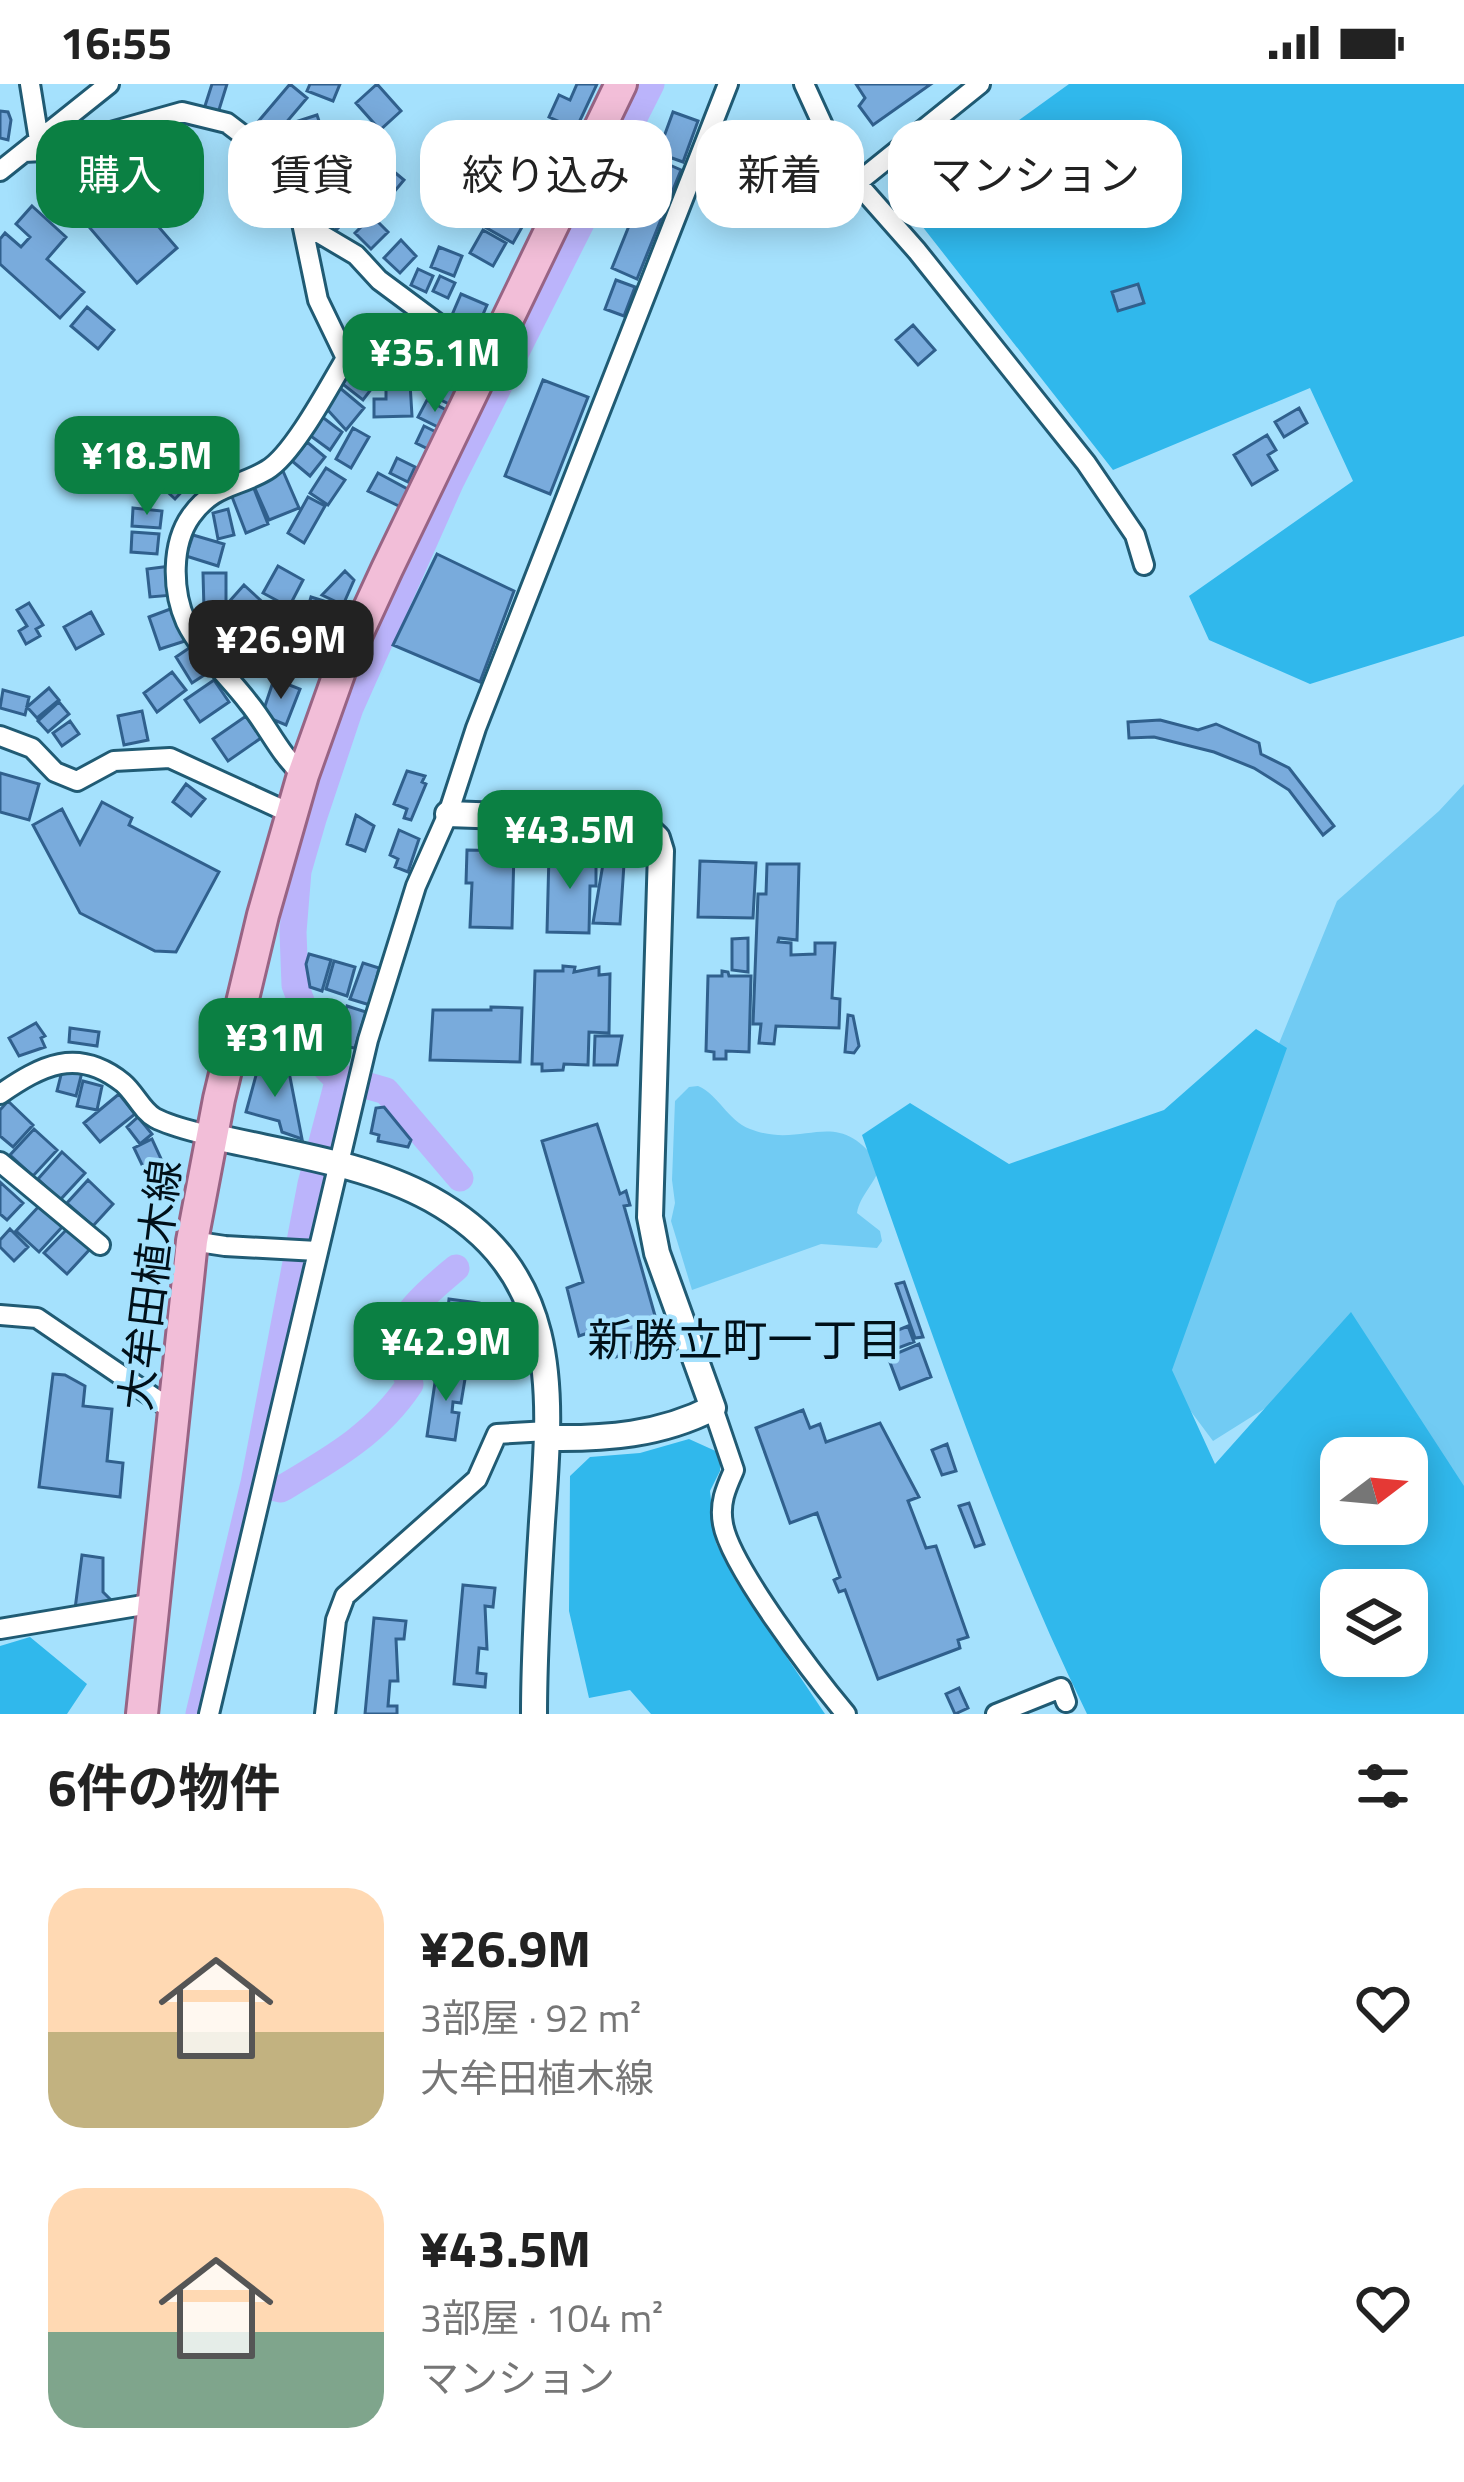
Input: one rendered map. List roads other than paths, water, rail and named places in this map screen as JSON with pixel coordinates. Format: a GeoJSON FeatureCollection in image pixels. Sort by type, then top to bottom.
{"type":"FeatureCollection","features":[{"type":"Feature","properties":{"kind":"main road","name":"大牟田植木線"},"geometry":{"type":"LineString","coordinates":[[142,1714],[192,1240],[211,1136],[263,915],[303,775],[340,671],[621,84]]}},
{"type":"Feature","properties":{"kind":"street"},"geometry":{"type":"LineString","coordinates":[[30,84],[32,146]]}},
{"type":"Feature","properties":{"kind":"street"},"geometry":{"type":"LineString","coordinates":[[0,171],[109,84]]}},
{"type":"Feature","properties":{"kind":"street"},"geometry":{"type":"LineString","coordinates":[[209,1714],[264,1489],[305,1250],[416,886],[448,814],[476,728],[728,84]]}},
{"type":"Feature","properties":{"kind":"street"},"geometry":{"type":"LineString","coordinates":[[804,84],[821,120]]}},
{"type":"Feature","properties":{"kind":"street"},"geometry":{"type":"LineString","coordinates":[[864,177],[980,84]]}},
{"type":"Feature","properties":{"kind":"street"},"geometry":{"type":"LineString","coordinates":[[32,146],[43,151],[182,112],[228,124]]}},
{"type":"Feature","properties":{"kind":"street"},"geometry":{"type":"LineString","coordinates":[[864,191],[1086,463],[1136,535],[1144,565]]}},
{"type":"Feature","properties":{"kind":"street"},"geometry":{"type":"LineString","coordinates":[[303,228],[318,300],[346,358],[270,469],[219,488],[192,514],[178,538],[176,568],[187,622],[286,760],[303,775]]}},
{"type":"Feature","properties":{"kind":"street"},"geometry":{"type":"LineString","coordinates":[[310,228],[356,255],[379,280],[488,361]]}},
{"type":"Feature","properties":{"kind":"street"},"geometry":{"type":"LineString","coordinates":[[0,736],[32,748],[56,772],[77,782],[114,761],[170,758],[292,814]]}},
{"type":"Feature","properties":{"kind":"street"},"geometry":{"type":"LineString","coordinates":[[448,814],[620,818],[639,821],[658,838],[650,1217],[656,1253],[734,1469],[722,1499],[723,1527],[739,1563],[813,1675],[847,1714]]}},
{"type":"Feature","properties":{"kind":"street"},"geometry":{"type":"LineString","coordinates":[[0,1094],[40,1067],[63,1062],[92,1066],[122,1083],[152,1118],[333,1164],[428,1197],[460,1217],[493,1248],[533,1312],[549,1385],[534,1714]]}},
{"type":"Feature","properties":{"kind":"street"},"geometry":{"type":"LineString","coordinates":[[0,1162],[100,1245]]}},
{"type":"Feature","properties":{"kind":"street"},"geometry":{"type":"LineString","coordinates":[[192,1240],[305,1250]]}},
{"type":"Feature","properties":{"kind":"street"},"geometry":{"type":"LineString","coordinates":[[0,1315],[38,1318],[175,1412]]}},
{"type":"Feature","properties":{"kind":"street"},"geometry":{"type":"LineString","coordinates":[[325,1714],[336,1620],[344,1596],[477,1479],[497,1433],[597,1439],[650,1432],[713,1408]]}},
{"type":"Feature","properties":{"kind":"street"},"geometry":{"type":"LineString","coordinates":[[0,1629],[155,1603]]}},
{"type":"Feature","properties":{"kind":"street"},"geometry":{"type":"LineString","coordinates":[[996,1714],[1061,1688],[1066,1702]]}},
{"type":"Feature","properties":{"kind":"waterway"},"geometry":{"type":"LineString","coordinates":[[460,1178],[386,1091],[334,1076],[326,1068],[295,985],[298,871],[350,708],[450,483],[651,84]]}},
{"type":"Feature","properties":{"kind":"waterway"},"geometry":{"type":"LineString","coordinates":[[254,1483],[311,1184],[339,1078]]}},
{"type":"Feature","properties":{"kind":"waterway"},"geometry":{"type":"LineString","coordinates":[[199,1714],[254,1483],[281,1489],[335,1456],[383,1417],[410,1384],[396,1346],[402,1324],[418,1302],[456,1268]]}},
{"type":"Feature","properties":{"kind":"district","name":"新勝立町一丁目"},"geometry":{"type":"Point","coordinates":[745,1339]}}]}
